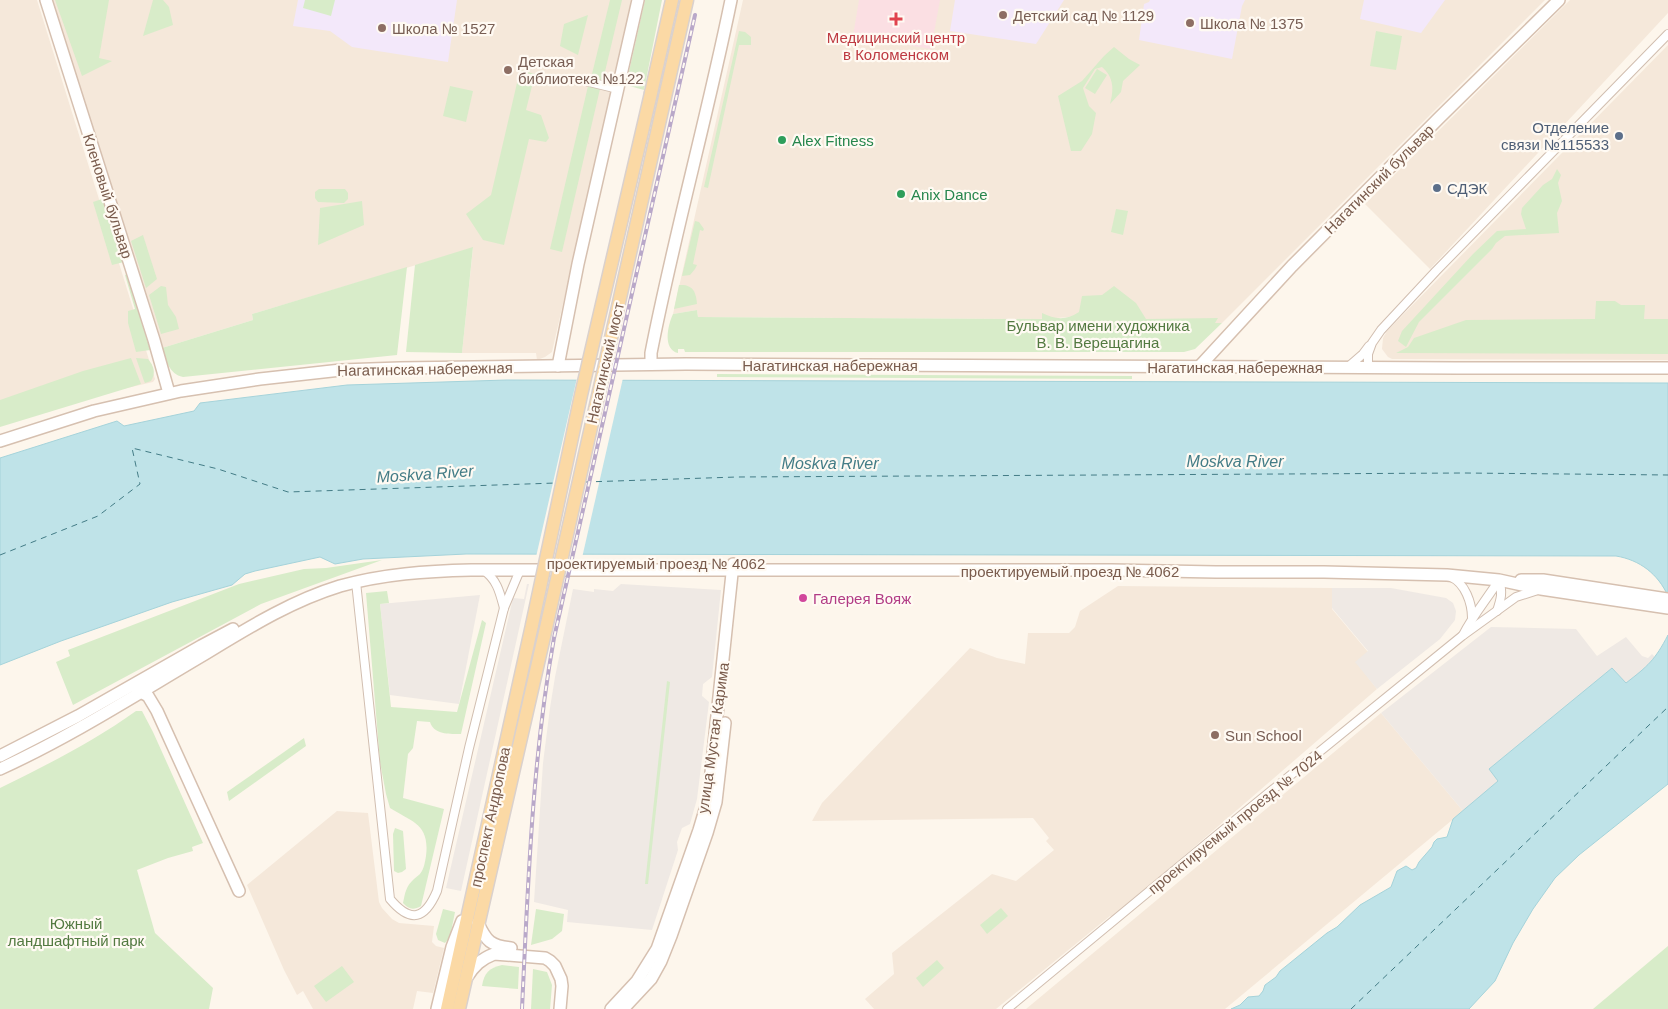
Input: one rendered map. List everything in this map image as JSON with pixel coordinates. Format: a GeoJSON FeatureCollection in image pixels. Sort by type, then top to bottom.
{"type":"FeatureCollection","features":[{"type":"Feature","properties":{"kind":"main road","name":"Кленовый бульвар"},"geometry":{"type":"LineString","coordinates":[[46,0],[154,340],[169,393]]}},
{"type":"Feature","properties":{"kind":"main road"},"geometry":{"type":"LineString","coordinates":[[558,366],[578,264],[638,0]]}},
{"type":"Feature","properties":{"kind":"main road","name":"Нагатинский мост"},"geometry":{"type":"LineString","coordinates":[[532,624],[581,395],[672,0]]}},
{"type":"Feature","properties":{"kind":"main road","name":"Нагатинский мост"},"geometry":{"type":"LineString","coordinates":[[546,628],[687,0]]}},
{"type":"Feature","properties":{"kind":"main road"},"geometry":{"type":"LineString","coordinates":[[651,364],[651,353],[665,282],[731,0]]}},
{"type":"Feature","properties":{"kind":"main road","name":"Нагатинский бульвар"},"geometry":{"type":"LineString","coordinates":[[1199,367],[1298,260],[1559,0]]}},
{"type":"Feature","properties":{"kind":"main road"},"geometry":{"type":"LineString","coordinates":[[564,337],[570,358],[585,365]]}},
{"type":"Feature","properties":{"kind":"main road"},"geometry":{"type":"LineString","coordinates":[[1215,367],[1217,347]]}},
{"type":"Feature","properties":{"kind":"main road","name":"Нагатинская набережная"},"geometry":{"type":"LineString","coordinates":[[0,441],[94,411],[169,393],[260,379],[341,370],[651,364],[1668,368]]}},
{"type":"Feature","properties":{"kind":"main road","name":"проектируемый проезд № 4062"},"geometry":{"type":"LineString","coordinates":[[0,756],[71,720],[286,600],[337,580],[385,568],[462,563],[737,566]]}},
{"type":"Feature","properties":{"kind":"main road","name":"проектируемый проезд № 4062"},"geometry":{"type":"LineString","coordinates":[[0,769],[63,738],[273,615],[307,599],[356,582],[394,574],[444,570],[1112,563],[1216,572],[1447,575],[1499,580],[1543,580],[1582,590]]}},
{"type":"Feature","properties":{"kind":"main road","name":"улица Мустая Карима"},"geometry":{"type":"LineString","coordinates":[[611,1009],[638,981],[657,950],[704,813],[710,782],[737,566]]}},
{"type":"Feature","properties":{"kind":"main road","name":"улица Мустая Карима"},"geometry":{"type":"LineString","coordinates":[[623,1009],[650,979],[665,953],[712,816],[719,783],[737,566]]}},
{"type":"Feature","properties":{"kind":"main road","name":"проектируемый проезд № 4062"},"geometry":{"type":"LineString","coordinates":[[1499,580],[1542,589],[1582,590]]}},
{"type":"Feature","properties":{"kind":"main road"},"geometry":{"type":"LineString","coordinates":[[1582,590],[1668,599]]}},
{"type":"Feature","properties":{"kind":"main road"},"geometry":{"type":"LineString","coordinates":[[1582,590],[1668,608]]}},
{"type":"Feature","properties":{"kind":"main road","name":"проспект Андропова"},"geometry":{"type":"LineString","coordinates":[[447,1009],[532,624]]}},
{"type":"Feature","properties":{"kind":"main road","name":"проспект Андропова"},"geometry":{"type":"LineString","coordinates":[[459,1009],[546,628]]}},
{"type":"Feature","properties":{"kind":"main road"},"geometry":{"type":"LineString","coordinates":[[157,712],[158,693],[166,677]]}},
{"type":"Feature","properties":{"kind":"main road"},"geometry":{"type":"LineString","coordinates":[[125,689],[142,692],[148,696],[239,890]]}},
{"type":"Feature","properties":{"kind":"main road"},"geometry":{"type":"LineString","coordinates":[[125,703],[142,702],[150,705],[157,712]]}},
{"type":"Feature","properties":{"kind":"main road"},"geometry":{"type":"LineString","coordinates":[[437,1009],[452,947],[472,899]]}},
{"type":"Feature","properties":{"kind":"main road"},"geometry":{"type":"LineString","coordinates":[[478,923],[484,937],[495,946],[549,953],[560,962],[569,980],[567,1009]]}},
{"type":"Feature","properties":{"kind":"main road"},"geometry":{"type":"LineString","coordinates":[[466,979],[475,965],[494,954],[545,958],[555,966],[561,979],[560,1009]]}},
{"type":"Feature","properties":{"kind":"street"},"geometry":{"type":"LineString","coordinates":[[1348,367],[1363,354],[1381,330],[1442,264],[1668,34]]}},
{"type":"Feature","properties":{"kind":"street"},"geometry":{"type":"LineString","coordinates":[[581,80],[618,89]]}},
{"type":"Feature","properties":{"kind":"street"},"geometry":{"type":"LineString","coordinates":[[1368,367],[1368,354],[1372,343]]}},
{"type":"Feature","properties":{"kind":"street"},"geometry":{"type":"LineString","coordinates":[[482,570],[494,580],[504,608]]}},
{"type":"Feature","properties":{"kind":"street"},"geometry":{"type":"LineString","coordinates":[[356,582],[390,899],[406,914],[414,915],[425,912],[432,903],[437,891],[469,748],[504,608],[520,570]]}},
{"type":"Feature","properties":{"kind":"street"},"geometry":{"type":"LineString","coordinates":[[1447,575],[1456,579],[1467,593],[1472,618]]}},
{"type":"Feature","properties":{"kind":"street"},"geometry":{"type":"LineString","coordinates":[[1497,611],[1502,598],[1499,580]]}},
{"type":"Feature","properties":{"kind":"street","name":"проектируемый проезд № 7024"},"geometry":{"type":"LineString","coordinates":[[1462,636],[1472,618],[1486,601],[1499,580]]}},
{"type":"Feature","properties":{"kind":"street","name":"проектируемый проезд № 7024"},"geometry":{"type":"LineString","coordinates":[[1007,1009],[1462,636],[1516,597],[1542,589]]}},
{"type":"Feature","properties":{"kind":"shaded area"},"geometry":{"type":"Polygon","coordinates":[[[0,0],[37,0],[155,379],[153,382],[62,403],[0,424],[0,0]]]}},
{"type":"Feature","properties":{"kind":"shaded area"},"geometry":{"type":"Polygon","coordinates":[[[51,0],[632,0],[552,352],[537,360],[536,353],[462,353],[473,248],[252,314],[253,320],[162,348],[51,0]]]}},
{"type":"Feature","properties":{"kind":"shaded area","name":"Школа № 1527"},"geometry":{"type":"Polygon","coordinates":[[[298,0],[457,0],[448,62],[352,47],[330,31],[293,26],[298,0]]]}},
{"type":"Feature","properties":{"kind":"shaded area"},"geometry":{"type":"Polygon","coordinates":[[[743,0],[1545,0],[1222,323],[1121,323],[1104,315],[1039,319],[698,317],[697,310],[673,314],[743,0]]]}},
{"type":"Feature","properties":{"kind":"shaded area","name":"Медицинский центр в Коломенском"},"geometry":{"type":"Polygon","coordinates":[[[859,0],[940,0],[931,49],[853,36],[859,0]]]}},
{"type":"Feature","properties":{"kind":"shaded area","name":"Детский сад № 1129"},"geometry":{"type":"Polygon","coordinates":[[[955,0],[1064,0],[1036,44],[950,31],[955,0]]]}},
{"type":"Feature","properties":{"kind":"shaded area","name":"Школа № 1375"},"geometry":{"type":"Polygon","coordinates":[[[1150,0],[1245,0],[1242,6],[1232,59],[1139,40],[1144,4],[1150,0]]]}},
{"type":"Feature","properties":{"kind":"shaded area"},"geometry":{"type":"Polygon","coordinates":[[[1364,0],[1445,0],[1421,33],[1360,19],[1364,0]]]}},
{"type":"Feature","properties":{"kind":"shaded area"},"geometry":{"type":"Polygon","coordinates":[[[1570,0],[1668,0],[1668,13],[1430,269],[1365,204],[1570,0]]]}},
{"type":"Feature","properties":{"kind":"shaded area"},"geometry":{"type":"Polygon","coordinates":[[[1668,45],[1668,360],[1392,359],[1388,357],[1382,349],[1383,338],[1387,331],[1668,45]]]}},
{"type":"Feature","properties":{"kind":"shaded area"},"geometry":{"type":"Polygon","coordinates":[[[527,584],[529,584],[461,891],[446,888],[513,598],[524,599],[527,584]]]}},
{"type":"Feature","properties":{"kind":"shaded area"},"geometry":{"type":"Polygon","coordinates":[[[621,584],[721,590],[712,677],[703,684],[702,696],[709,702],[697,799],[690,824],[682,828],[677,842],[678,850],[652,930],[567,922],[568,910],[534,902],[543,763],[555,677],[573,589],[594,592],[594,589],[613,591],[621,584]]]}},
{"type":"Feature","properties":{"kind":"shaded area"},"geometry":{"type":"Polygon","coordinates":[[[1118,586],[1332,588],[1332,609],[1368,652],[1356,662],[1377,689],[1112,918],[1110,916],[996,1009],[874,1009],[865,999],[894,974],[892,953],[992,874],[1016,881],[1054,850],[1046,841],[1049,838],[1033,818],[812,821],[822,803],[970,648],[997,658],[1025,664],[1028,633],[1069,633],[1075,627],[1080,611],[1118,586]]]}},
{"type":"Feature","properties":{"kind":"shaded area"},"geometry":{"type":"Polygon","coordinates":[[[1332,588],[1391,588],[1446,598],[1453,603],[1456,611],[1455,620],[1440,639],[1377,689],[1355,662],[1368,651],[1332,608],[1332,588]]]}},
{"type":"Feature","properties":{"kind":"shaded area"},"geometry":{"type":"Polygon","coordinates":[[[480,595],[459,704],[390,695],[380,604],[480,595]]]}},
{"type":"Feature","properties":{"kind":"shaded area"},"geometry":{"type":"Polygon","coordinates":[[[1491,627],[1576,629],[1597,656],[1626,637],[1642,656],[1648,658],[1652,654],[1655,657],[1649,665],[1626,684],[1612,668],[1489,769],[1498,781],[1463,811],[1381,713],[1491,627]]]}},
{"type":"Feature","properties":{"kind":"shaded area"},"geometry":{"type":"Polygon","coordinates":[[[1381,713],[1463,811],[1225,1009],[1026,1009],[1381,713]]]}},
{"type":"Feature","properties":{"kind":"shaded area"},"geometry":{"type":"Polygon","coordinates":[[[337,811],[368,813],[379,902],[382,908],[392,919],[399,923],[434,926],[432,942],[436,946],[444,948],[433,993],[417,991],[413,1009],[313,1009],[303,991],[297,995],[247,885],[337,811]]]}},
{"type":"Feature","properties":{"kind":"green space"},"geometry":{"type":"Polygon","coordinates":[[[55,0],[109,0],[99,58],[112,61],[82,76],[55,0]]]}},
{"type":"Feature","properties":{"kind":"green space"},"geometry":{"type":"Polygon","coordinates":[[[153,0],[163,0],[169,7],[173,25],[143,36],[153,0]]]}},
{"type":"Feature","properties":{"kind":"green space"},"geometry":{"type":"Polygon","coordinates":[[[305,0],[335,0],[331,16],[303,8],[305,0]]]}},
{"type":"Feature","properties":{"kind":"green space"},"geometry":{"type":"Polygon","coordinates":[[[610,0],[622,0],[603,80],[591,78],[610,0]]]}},
{"type":"Feature","properties":{"kind":"green space"},"geometry":{"type":"Polygon","coordinates":[[[645,0],[662,0],[644,90],[626,85],[645,0]]]}},
{"type":"Feature","properties":{"kind":"green space"},"geometry":{"type":"Polygon","coordinates":[[[588,15],[578,55],[560,46],[564,24],[588,15]]]}},
{"type":"Feature","properties":{"kind":"green space"},"geometry":{"type":"Polygon","coordinates":[[[739,31],[745,32],[751,37],[751,45],[739,45],[708,188],[704,187],[739,31]]]}},
{"type":"Feature","properties":{"kind":"green space"},"geometry":{"type":"Polygon","coordinates":[[[1376,31],[1402,36],[1396,70],[1370,66],[1376,31]]]}},
{"type":"Feature","properties":{"kind":"green space"},"geometry":{"type":"Polygon","coordinates":[[[1114,47],[1140,65],[1123,81],[1121,92],[1110,104],[1112,94],[1111,79],[1102,67],[1095,69],[1083,88],[1089,106],[1096,113],[1092,134],[1081,151],[1071,151],[1058,96],[1082,81],[1114,47]]]}},
{"type":"Feature","properties":{"kind":"green space"},"geometry":{"type":"Polygon","coordinates":[[[1097,69],[1107,75],[1095,94],[1085,88],[1097,69]]]}},
{"type":"Feature","properties":{"kind":"green space"},"geometry":{"type":"Polygon","coordinates":[[[520,70],[535,74],[526,110],[541,115],[549,138],[546,142],[529,139],[504,245],[483,240],[466,214],[491,195],[520,70]]]}},
{"type":"Feature","properties":{"kind":"green space"},"geometry":{"type":"Polygon","coordinates":[[[450,86],[473,91],[466,122],[443,116],[450,86]]]}},
{"type":"Feature","properties":{"kind":"green space"},"geometry":{"type":"Polygon","coordinates":[[[588,86],[600,89],[562,252],[550,249],[588,86]]]}},
{"type":"Feature","properties":{"kind":"green space"},"geometry":{"type":"Polygon","coordinates":[[[1557,169],[1561,175],[1558,183],[1562,201],[1557,213],[1559,233],[1505,236],[1419,322],[1406,347],[1398,341],[1402,331],[1473,254],[1497,231],[1526,229],[1521,214],[1522,208],[1543,185],[1552,179],[1557,169]]]}},
{"type":"Feature","properties":{"kind":"green space"},"geometry":{"type":"Polygon","coordinates":[[[319,189],[345,189],[348,193],[348,199],[344,203],[318,202],[315,198],[315,192],[319,189]]]}},
{"type":"Feature","properties":{"kind":"green space"},"geometry":{"type":"Polygon","coordinates":[[[105,198],[124,262],[112,265],[93,202],[105,198]]]}},
{"type":"Feature","properties":{"kind":"green space"},"geometry":{"type":"Polygon","coordinates":[[[362,201],[364,225],[318,245],[320,208],[362,201]]]}},
{"type":"Feature","properties":{"kind":"green space"},"geometry":{"type":"Polygon","coordinates":[[[1116,209],[1128,211],[1123,235],[1111,232],[1116,209]]]}},
{"type":"Feature","properties":{"kind":"green space"},"geometry":{"type":"Polygon","coordinates":[[[695,221],[699,222],[704,229],[703,231],[700,230],[693,264],[697,265],[690,275],[682,276],[695,221]]]}},
{"type":"Feature","properties":{"kind":"green space"},"geometry":{"type":"Polygon","coordinates":[[[143,235],[157,279],[146,288],[131,241],[143,235]]]}},
{"type":"Feature","properties":{"kind":"green space"},"geometry":{"type":"Polygon","coordinates":[[[473,247],[462,353],[406,352],[415,265],[473,247]]]}},
{"type":"Feature","properties":{"kind":"green space"},"geometry":{"type":"Polygon","coordinates":[[[407,267],[397,355],[183,377],[174,373],[167,362],[162,348],[253,320],[252,314],[407,267]]]}},
{"type":"Feature","properties":{"kind":"green space"},"geometry":{"type":"Polygon","coordinates":[[[129,273],[150,350],[136,352],[128,323],[128,311],[135,309],[125,275],[129,273]]]}},
{"type":"Feature","properties":{"kind":"green space"},"geometry":{"type":"Polygon","coordinates":[[[679,285],[691,287],[696,296],[697,304],[674,309],[679,285]]]}},
{"type":"Feature","properties":{"kind":"green space"},"geometry":{"type":"Polygon","coordinates":[[[161,286],[166,287],[168,305],[176,317],[179,329],[161,334],[149,295],[161,286]]]}},
{"type":"Feature","properties":{"kind":"green space","name":"Бульвар имени художника В. В. Верещагина"},"geometry":{"type":"Polygon","coordinates":[[[1114,286],[1136,303],[1146,319],[1218,318],[1215,323],[1222,323],[1195,349],[1184,352],[685,352],[684,349],[678,349],[678,353],[673,351],[668,342],[669,324],[673,314],[697,310],[698,317],[1042,319],[1042,313],[1051,317],[1065,318],[1079,312],[1082,296],[1102,295],[1114,286]]]}},
{"type":"Feature","properties":{"kind":"green space"},"geometry":{"type":"Polygon","coordinates":[[[1596,301],[1615,301],[1621,305],[1645,305],[1644,319],[1668,319],[1668,354],[1396,353],[1408,347],[1414,338],[1466,320],[1595,319],[1596,301]]]}},
{"type":"Feature","properties":{"kind":"green space"},"geometry":{"type":"Polygon","coordinates":[[[131,358],[141,384],[0,427],[0,400],[83,371],[131,358]]]}},
{"type":"Feature","properties":{"kind":"green space"},"geometry":{"type":"Polygon","coordinates":[[[136,358],[148,359],[150,362],[154,372],[151,381],[145,383],[136,358]]]}},
{"type":"Feature","properties":{"kind":"green space"},"geometry":{"type":"Polygon","coordinates":[[[717,374],[1132,376],[1132,379],[717,377],[717,374]]]}},
{"type":"Feature","properties":{"kind":"green space"},"geometry":{"type":"Polygon","coordinates":[[[382,560],[261,604],[73,705],[56,662],[70,656],[68,650],[239,584],[304,569],[326,568],[382,560]]]}},
{"type":"Feature","properties":{"kind":"green space"},"geometry":{"type":"Polygon","coordinates":[[[387,591],[389,603],[380,604],[391,707],[457,712],[482,620],[486,623],[461,734],[439,732],[430,722],[417,721],[413,748],[408,754],[403,798],[444,809],[421,906],[414,909],[407,907],[403,903],[405,893],[411,882],[420,874],[423,868],[427,845],[422,830],[418,825],[390,808],[380,762],[366,593],[387,591]]]}},
{"type":"Feature","properties":{"kind":"green space"},"geometry":{"type":"Polygon","coordinates":[[[667,681],[670,682],[648,884],[645,884],[667,681]]]}},
{"type":"Feature","properties":{"kind":"green space","name":"Южный ландшафтный парк"},"geometry":{"type":"Polygon","coordinates":[[[136,711],[142,711],[153,732],[203,843],[192,847],[193,851],[137,870],[155,933],[213,988],[209,1009],[0,1009],[0,788],[70,752],[136,711]]]}},
{"type":"Feature","properties":{"kind":"green space"},"geometry":{"type":"Polygon","coordinates":[[[304,738],[306,746],[229,801],[227,792],[304,738]]]}},
{"type":"Feature","properties":{"kind":"green space"},"geometry":{"type":"Polygon","coordinates":[[[395,828],[403,831],[406,869],[398,873],[394,871],[393,834],[395,828]]]}},
{"type":"Feature","properties":{"kind":"green space"},"geometry":{"type":"Polygon","coordinates":[[[1001,908],[1008,916],[987,934],[980,925],[1001,908]]]}},
{"type":"Feature","properties":{"kind":"green space"},"geometry":{"type":"Polygon","coordinates":[[[443,909],[455,912],[450,937],[445,943],[438,940],[436,934],[443,909]]]}},
{"type":"Feature","properties":{"kind":"green space"},"geometry":{"type":"Polygon","coordinates":[[[536,909],[564,914],[562,931],[552,939],[531,945],[536,909]]]}},
{"type":"Feature","properties":{"kind":"green space"},"geometry":{"type":"Polygon","coordinates":[[[1668,946],[1668,1009],[1593,1009],[1668,946]]]}},
{"type":"Feature","properties":{"kind":"green space"},"geometry":{"type":"Polygon","coordinates":[[[937,960],[944,968],[923,987],[916,978],[937,960]]]}},
{"type":"Feature","properties":{"kind":"green space"},"geometry":{"type":"Polygon","coordinates":[[[502,965],[519,967],[518,989],[482,986],[488,972],[502,965]]]}},
{"type":"Feature","properties":{"kind":"green space"},"geometry":{"type":"Polygon","coordinates":[[[342,966],[354,982],[326,1002],[314,986],[342,966]]]}},
{"type":"Feature","properties":{"kind":"green space"},"geometry":{"type":"Polygon","coordinates":[[[533,969],[547,972],[552,985],[550,1009],[531,1009],[533,969]]]}},
{"type":"Feature","properties":{"kind":"water","name":"Moskva River"},"geometry":{"type":"Polygon","coordinates":[[[506,380],[1668,383],[1668,596],[1659,581],[1647,569],[1633,561],[1616,556],[466,554],[363,559],[335,564],[320,557],[245,574],[232,585],[172,602],[61,641],[0,665],[0,458],[117,421],[124,426],[194,411],[200,403],[347,385],[506,380]]]}},
{"type":"Feature","properties":{"kind":"water"},"geometry":{"type":"Polygon","coordinates":[[[1668,635],[1668,784],[1579,855],[1555,878],[1533,909],[1513,943],[1495,981],[1469,1009],[1231,1009],[1240,1005],[1248,997],[1259,996],[1265,985],[1276,977],[1280,971],[1337,927],[1360,905],[1391,887],[1397,871],[1406,866],[1412,870],[1416,868],[1437,839],[1447,837],[1453,819],[1498,781],[1489,769],[1612,668],[1626,683],[1650,662],[1668,635]]]}},
{"type":"Feature","properties":{"kind":"pier"},"geometry":{"type":"Polygon","coordinates":[[[577,378],[623,378],[582,558],[536,557],[577,378]]]}},
{"type":"Feature","properties":{"kind":"ferry route"},"geometry":{"type":"LineString","coordinates":[[0,555],[98,516],[140,484],[132,448],[218,469],[288,492],[556,483]]}},
{"type":"Feature","properties":{"kind":"ferry route"},"geometry":{"type":"LineString","coordinates":[[585,482],[737,477],[1464,473],[1668,475]]}},
{"type":"Feature","properties":{"kind":"ferry route"},"geometry":{"type":"LineString","coordinates":[[1351,1009],[1668,707]]}},
{"type":"Feature","properties":{"kind":"railway"},"geometry":{"type":"LineString","coordinates":[[522,1009],[532,823],[541,730],[554,638],[695,15]]}},
{"type":"Feature","properties":{"kind":"place","name":"Детский сад № 1129"},"geometry":{"type":"Point","coordinates":[1003,15]}},
{"type":"Feature","properties":{"kind":"place","name":"Медицинский центр в Коломенском"},"geometry":{"type":"Point","coordinates":[896,19]}},
{"type":"Feature","properties":{"kind":"place","name":"Школа № 1375"},"geometry":{"type":"Point","coordinates":[1190,23]}},
{"type":"Feature","properties":{"kind":"place","name":"Школа № 1527"},"geometry":{"type":"Point","coordinates":[382,28]}},
{"type":"Feature","properties":{"kind":"place","name":"Детская библиотека №122"},"geometry":{"type":"Point","coordinates":[508,70]}},
{"type":"Feature","properties":{"kind":"place","name":"Отделение связи №115533"},"geometry":{"type":"Point","coordinates":[1619,136]}},
{"type":"Feature","properties":{"kind":"place","name":"Alex Fitness"},"geometry":{"type":"Point","coordinates":[782,140]}},
{"type":"Feature","properties":{"kind":"place","name":"СДЭК"},"geometry":{"type":"Point","coordinates":[1437,188]}},
{"type":"Feature","properties":{"kind":"place","name":"Anix Dance"},"geometry":{"type":"Point","coordinates":[901,194]}},
{"type":"Feature","properties":{"kind":"place","name":"Галерея Вояж"},"geometry":{"type":"Point","coordinates":[803,598]}},
{"type":"Feature","properties":{"kind":"place","name":"Sun School"},"geometry":{"type":"Point","coordinates":[1215,735]}}]}
